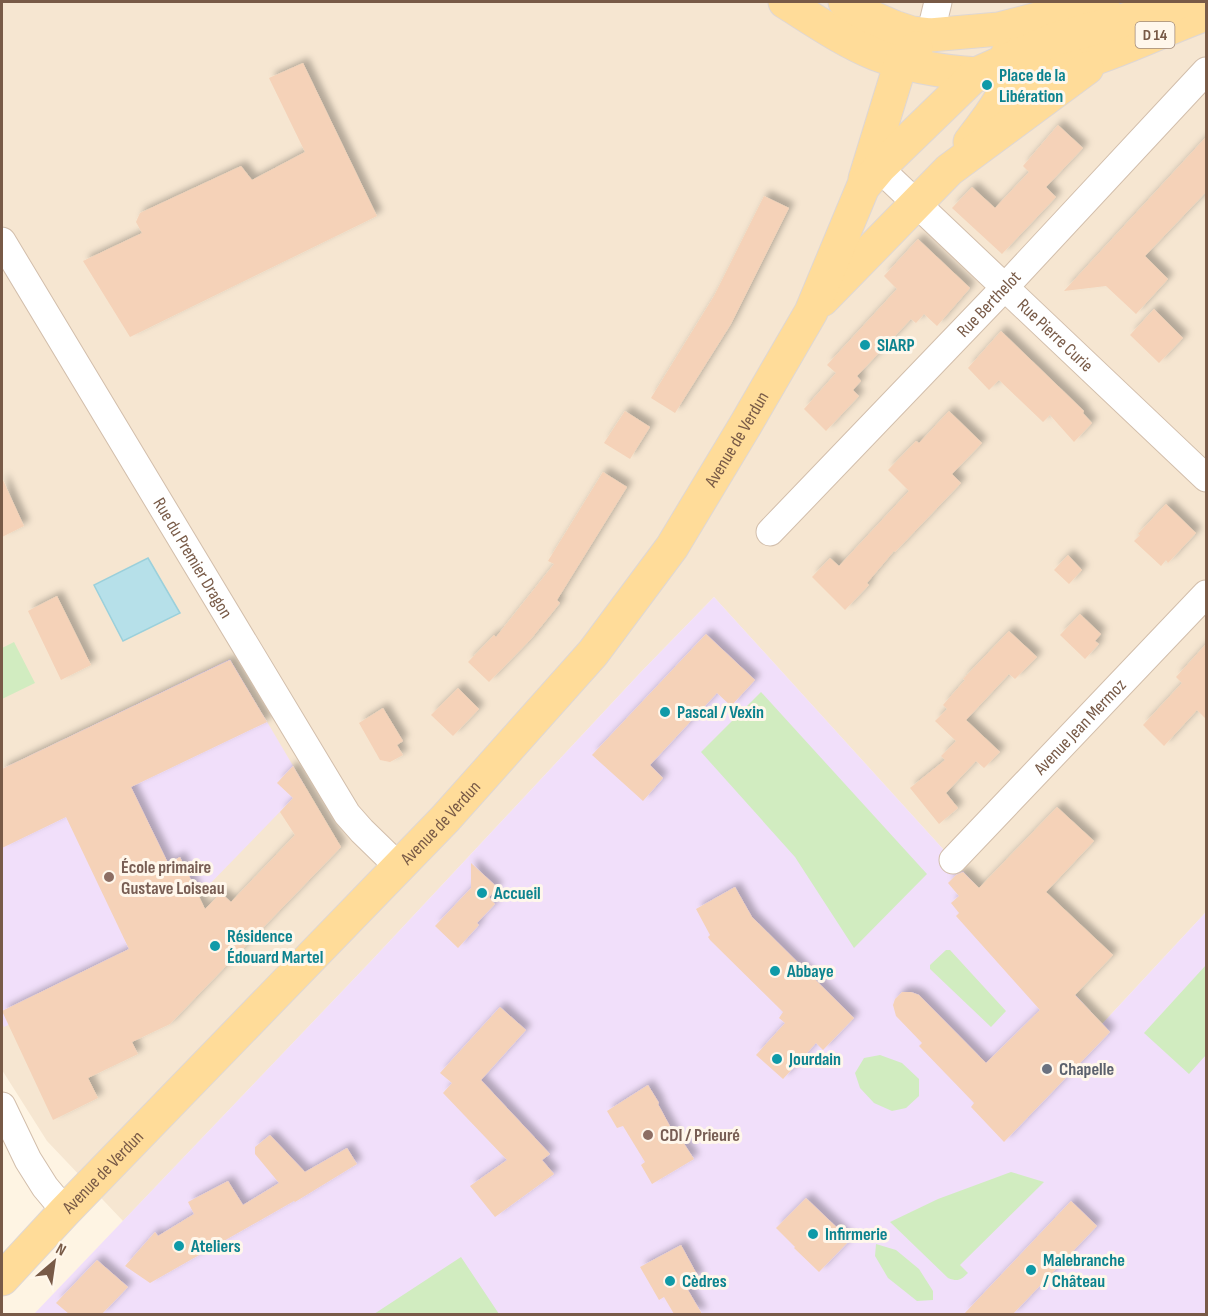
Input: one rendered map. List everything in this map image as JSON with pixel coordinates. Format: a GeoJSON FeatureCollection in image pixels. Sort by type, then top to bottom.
{"type":"FeatureCollection","features":[{"type":"Feature","properties":{"kind":"main road"},"geometry":{"type":"LineString","coordinates":[[785,2],[845,39],[876,54],[923,67],[976,74],[1009,67],[1055,39],[1146,14],[1180,2]]}},
{"type":"Feature","properties":{"kind":"main road"},"geometry":{"type":"LineString","coordinates":[[845,2],[868,16],[912,33],[935,14]]}},
{"type":"Feature","properties":{"kind":"main road"},"geometry":{"type":"LineString","coordinates":[[935,14],[999,29],[1103,2]]}},
{"type":"Feature","properties":{"kind":"main road"},"geometry":{"type":"LineString","coordinates":[[871,177],[901,62],[935,14]]}},
{"type":"Feature","properties":{"kind":"main road","name":"D 14"},"geometry":{"type":"LineString","coordinates":[[1009,67],[1055,70],[1074,66],[1206,14]]}},
{"type":"Feature","properties":{"kind":"main road"},"geometry":{"type":"LineString","coordinates":[[949,170],[1000,101],[1006,85],[1009,67],[999,29]]}},
{"type":"Feature","properties":{"kind":"main road","name":"Avenue de Verdun"},"geometry":{"type":"LineString","coordinates":[[811,312],[949,170],[1104,55]]}},
{"type":"Feature","properties":{"kind":"main road","name":"Avenue de Verdun"},"geometry":{"type":"LineString","coordinates":[[2,1279],[64,1211],[445,819],[593,653],[672,547],[746,424],[811,312],[871,177],[976,74]]}},
{"type":"Feature","properties":{"kind":"street","name":"Rue Berthelot"},"geometry":{"type":"LineString","coordinates":[[770,532],[1005,287],[1206,71]]}},
{"type":"Feature","properties":{"kind":"street","name":"Rue Pierre Curie"},"geometry":{"type":"LineString","coordinates":[[871,177],[916,203],[1206,478]]}},
{"type":"Feature","properties":{"kind":"street","name":"Rue du Premier Dragon"},"geometry":{"type":"LineString","coordinates":[[2,241],[346,814],[399,867]]}},
{"type":"Feature","properties":{"kind":"street","name":"Avenue Jean Mermoz"},"geometry":{"type":"LineString","coordinates":[[953,860],[1206,594]]}},
{"type":"Feature","properties":{"kind":"street"},"geometry":{"type":"LineString","coordinates":[[2,1106],[28,1160],[64,1211]]}},
{"type":"Feature","properties":{"kind":"shaded area"},"geometry":{"type":"Polygon","coordinates":[[[2,2],[1206,2],[1206,912],[1102,1024],[714,597],[123,1221],[47,1141],[2,1070],[2,2]]]}},
{"type":"Feature","properties":{"kind":"shaded area"},"geometry":{"type":"Polygon","coordinates":[[[714,597],[1102,1024],[1206,912],[1206,1314],[34,1314],[372,960],[714,597]]]}},
{"type":"Feature","properties":{"kind":"shaded area","name":"École primaire Gustave Loiseau"},"geometry":{"type":"Polygon","coordinates":[[[230,659],[305,786],[127,969],[4,1027],[2,1022],[2,769],[230,659]]]}},
{"type":"Feature","properties":{"kind":"green space"},"geometry":{"type":"Polygon","coordinates":[[[14,642],[35,683],[2,699],[2,648],[14,642]]]}},
{"type":"Feature","properties":{"kind":"green space"},"geometry":{"type":"Polygon","coordinates":[[[761,692],[927,874],[854,948],[795,857],[701,752],[761,692]]]}},
{"type":"Feature","properties":{"kind":"green space"},"geometry":{"type":"Polygon","coordinates":[[[946,950],[950,950],[1006,1011],[991,1027],[930,969],[930,965],[946,950]]]}},
{"type":"Feature","properties":{"kind":"green space"},"geometry":{"type":"Polygon","coordinates":[[[1206,965],[1206,1055],[1189,1074],[1144,1033],[1206,965]]]}},
{"type":"Feature","properties":{"kind":"green space"},"geometry":{"type":"Polygon","coordinates":[[[880,1055],[902,1063],[919,1079],[919,1096],[906,1108],[892,1111],[874,1103],[860,1088],[855,1073],[864,1058],[880,1055]]]}},
{"type":"Feature","properties":{"kind":"green space"},"geometry":{"type":"Polygon","coordinates":[[[1011,1172],[1044,1182],[960,1265],[968,1273],[959,1280],[948,1278],[890,1222],[938,1199],[1011,1172]]]}},
{"type":"Feature","properties":{"kind":"green space"},"geometry":{"type":"Polygon","coordinates":[[[876,1244],[896,1250],[919,1269],[933,1291],[933,1300],[917,1301],[888,1278],[875,1256],[876,1244]]]}},
{"type":"Feature","properties":{"kind":"green space"},"geometry":{"type":"Polygon","coordinates":[[[461,1257],[499,1314],[374,1314],[461,1257]]]}},
{"type":"Feature","properties":{"kind":"water"},"geometry":{"type":"Polygon","coordinates":[[[148,558],[180,613],[123,641],[94,585],[148,558]]]}},
{"type":"Feature","properties":{"kind":"building"},"geometry":{"type":"Polygon","coordinates":[[[303,63],[377,216],[130,337],[83,261],[142,233],[136,222],[140,213],[241,166],[252,180],[305,152],[269,78],[303,63]]]}},
{"type":"Feature","properties":{"kind":"building"},"geometry":{"type":"Polygon","coordinates":[[[1058,125],[1083,148],[1046,187],[1056,197],[1002,254],[952,208],[972,187],[995,208],[1029,172],[1023,166],[1058,125]]]}},
{"type":"Feature","properties":{"kind":"building"},"geometry":{"type":"Polygon","coordinates":[[[1206,137],[1206,192],[1145,256],[1168,279],[1136,314],[1106,286],[1064,291],[1206,137]]]}},
{"type":"Feature","properties":{"kind":"building"},"geometry":{"type":"Polygon","coordinates":[[[764,196],[789,208],[731,324],[675,413],[651,398],[714,296],[764,196]]]}},
{"type":"Feature","properties":{"kind":"building","name":"SIARP"},"geometry":{"type":"Polygon","coordinates":[[[918,239],[970,288],[937,326],[924,314],[916,323],[911,319],[857,376],[861,381],[853,390],[859,396],[826,431],[804,409],[836,373],[827,365],[897,289],[884,276],[918,239]]]}},
{"type":"Feature","properties":{"kind":"building"},"geometry":{"type":"Polygon","coordinates":[[[1154,309],[1183,338],[1159,363],[1130,335],[1154,309]]]}},
{"type":"Feature","properties":{"kind":"building"},"geometry":{"type":"Polygon","coordinates":[[[1001,331],[1084,411],[1083,413],[1092,423],[1074,442],[1050,415],[1043,422],[999,380],[989,390],[968,368],[1001,331]]]}},
{"type":"Feature","properties":{"kind":"building"},"geometry":{"type":"Polygon","coordinates":[[[625,411],[650,427],[630,459],[604,443],[625,411]]]}},
{"type":"Feature","properties":{"kind":"building"},"geometry":{"type":"Polygon","coordinates":[[[949,411],[982,443],[952,474],[961,483],[894,551],[867,583],[869,585],[845,610],[812,577],[830,558],[839,566],[909,491],[888,470],[916,441],[919,443],[949,411]]]}},
{"type":"Feature","properties":{"kind":"building"},"geometry":{"type":"Polygon","coordinates":[[[603,472],[627,487],[557,600],[560,603],[531,639],[489,682],[468,662],[494,635],[496,637],[554,564],[548,561],[603,472]]]}},
{"type":"Feature","properties":{"kind":"building"},"geometry":{"type":"Polygon","coordinates":[[[2,478],[24,526],[2,537],[2,478]]]}},
{"type":"Feature","properties":{"kind":"building"},"geometry":{"type":"Polygon","coordinates":[[[1166,504],[1196,533],[1168,563],[1166,560],[1161,566],[1134,541],[1166,504]]]}},
{"type":"Feature","properties":{"kind":"building"},"geometry":{"type":"Polygon","coordinates":[[[1068,555],[1082,570],[1069,584],[1054,570],[1068,555]]]}},
{"type":"Feature","properties":{"kind":"building"},"geometry":{"type":"Polygon","coordinates":[[[57,596],[91,665],[61,680],[28,611],[57,596]]]}},
{"type":"Feature","properties":{"kind":"building"},"geometry":{"type":"Polygon","coordinates":[[[1080,614],[1101,634],[1095,641],[1099,644],[1085,659],[1060,635],[1080,614]]]}},
{"type":"Feature","properties":{"kind":"building"},"geometry":{"type":"Polygon","coordinates":[[[1009,631],[1037,657],[1015,679],[1009,674],[966,720],[1000,752],[984,768],[976,761],[946,793],[958,808],[939,824],[910,788],[945,760],[941,756],[956,741],[935,721],[947,709],[943,705],[965,680],[963,679],[1009,631]]]}},
{"type":"Feature","properties":{"kind":"building","name":"Pascal / Vexin"},"geometry":{"type":"Polygon","coordinates":[[[706,634],[755,680],[731,706],[717,693],[650,765],[663,778],[643,801],[592,755],[706,634]]]}},
{"type":"Feature","properties":{"kind":"building"},"geometry":{"type":"Polygon","coordinates":[[[1206,644],[1206,719],[1197,710],[1164,746],[1143,725],[1182,683],[1176,677],[1206,644]]]}},
{"type":"Feature","properties":{"kind":"building"},"geometry":{"type":"Polygon","coordinates":[[[230,660],[267,722],[131,787],[168,863],[180,857],[205,909],[221,893],[231,902],[295,835],[280,812],[293,798],[277,783],[293,766],[341,847],[170,1024],[132,1042],[138,1054],[88,1078],[98,1098],[53,1120],[2,1011],[129,949],[66,817],[2,848],[2,769],[230,660]]]}},
{"type":"Feature","properties":{"kind":"building"},"geometry":{"type":"Polygon","coordinates":[[[458,688],[479,709],[453,736],[431,715],[458,688]]]}},
{"type":"Feature","properties":{"kind":"building"},"geometry":{"type":"Polygon","coordinates":[[[383,708],[403,741],[397,745],[403,755],[390,762],[380,760],[359,723],[383,708]]]}},
{"type":"Feature","properties":{"kind":"building"},"geometry":{"type":"Polygon","coordinates":[[[1057,807],[1094,841],[1046,892],[1113,955],[1075,995],[1110,1032],[1004,1142],[971,1107],[974,1103],[919,1046],[922,1043],[896,1016],[893,1005],[902,992],[919,995],[986,1063],[1040,1010],[956,916],[959,913],[951,903],[959,896],[948,883],[963,872],[979,888],[1057,807]]]}},
{"type":"Feature","properties":{"kind":"building"},"geometry":{"type":"Polygon","coordinates":[[[471,863],[498,888],[489,897],[495,904],[458,948],[435,926],[471,888],[471,863]]]}},
{"type":"Feature","properties":{"kind":"building","name":"Abbaye"},"geometry":{"type":"Polygon","coordinates":[[[735,887],[752,917],[854,1018],[823,1050],[816,1043],[783,1079],[756,1055],[785,1023],[779,1018],[783,1012],[710,940],[708,937],[710,935],[696,909],[735,887]]]}},
{"type":"Feature","properties":{"kind":"building"},"geometry":{"type":"Polygon","coordinates":[[[500,1007],[526,1030],[481,1080],[550,1154],[542,1160],[554,1174],[495,1217],[470,1186],[507,1160],[443,1093],[452,1083],[440,1073],[500,1007]]]}},
{"type":"Feature","properties":{"kind":"building","name":"CDI / Prieuré"},"geometry":{"type":"Polygon","coordinates":[[[648,1085],[679,1143],[683,1142],[694,1159],[652,1184],[641,1165],[645,1162],[623,1126],[617,1128],[607,1111],[648,1085]]]}},
{"type":"Feature","properties":{"kind":"building","name":"Ateliers"},"geometry":{"type":"Polygon","coordinates":[[[270,1135],[305,1172],[347,1148],[357,1164],[295,1202],[150,1283],[125,1266],[155,1232],[158,1236],[194,1214],[188,1202],[228,1181],[243,1205],[279,1183],[255,1154],[255,1147],[270,1135]]]}},
{"type":"Feature","properties":{"kind":"building","name":"Infirmerie"},"geometry":{"type":"Polygon","coordinates":[[[806,1198],[850,1240],[819,1272],[776,1228],[806,1198]]]}},
{"type":"Feature","properties":{"kind":"building","name":"Malebranche / Château"},"geometry":{"type":"Polygon","coordinates":[[[1071,1201],[1097,1226],[1013,1314],[964,1314],[1071,1201]]]}},
{"type":"Feature","properties":{"kind":"building","name":"Cèdres"},"geometry":{"type":"Polygon","coordinates":[[[681,1245],[699,1278],[685,1285],[702,1314],[674,1314],[664,1297],[659,1300],[640,1267],[681,1245]]]}},
{"type":"Feature","properties":{"kind":"building"},"geometry":{"type":"Polygon","coordinates":[[[97,1260],[128,1287],[102,1314],[69,1314],[56,1303],[97,1260]]]}},
{"type":"Feature","properties":{"kind":"place","name":"Place de la Libération"},"geometry":{"type":"Point","coordinates":[987,85]}},
{"type":"Feature","properties":{"kind":"place","name":"SIARP"},"geometry":{"type":"Point","coordinates":[865,345]}},
{"type":"Feature","properties":{"kind":"place","name":"Pascal / Vexin"},"geometry":{"type":"Point","coordinates":[665,712]}},
{"type":"Feature","properties":{"kind":"place","name":"École primaire Gustave Loiseau"},"geometry":{"type":"Point","coordinates":[109,877]}},
{"type":"Feature","properties":{"kind":"place","name":"Accueil"},"geometry":{"type":"Point","coordinates":[482,893]}},
{"type":"Feature","properties":{"kind":"place","name":"Résidence Édouard Martel"},"geometry":{"type":"Point","coordinates":[215,946]}},
{"type":"Feature","properties":{"kind":"place","name":"Abbaye"},"geometry":{"type":"Point","coordinates":[775,971]}},
{"type":"Feature","properties":{"kind":"place","name":"Jourdain"},"geometry":{"type":"Point","coordinates":[777,1059]}},
{"type":"Feature","properties":{"kind":"place","name":"Chapelle"},"geometry":{"type":"Point","coordinates":[1047,1069]}},
{"type":"Feature","properties":{"kind":"place","name":"CDI / Prieuré"},"geometry":{"type":"Point","coordinates":[648,1135]}},
{"type":"Feature","properties":{"kind":"place","name":"Infirmerie"},"geometry":{"type":"Point","coordinates":[813,1234]}},
{"type":"Feature","properties":{"kind":"place","name":"Ateliers"},"geometry":{"type":"Point","coordinates":[179,1246]}},
{"type":"Feature","properties":{"kind":"place","name":"Malebranche / Château"},"geometry":{"type":"Point","coordinates":[1031,1270]}},
{"type":"Feature","properties":{"kind":"place","name":"Cèdres"},"geometry":{"type":"Point","coordinates":[670,1281]}}]}
